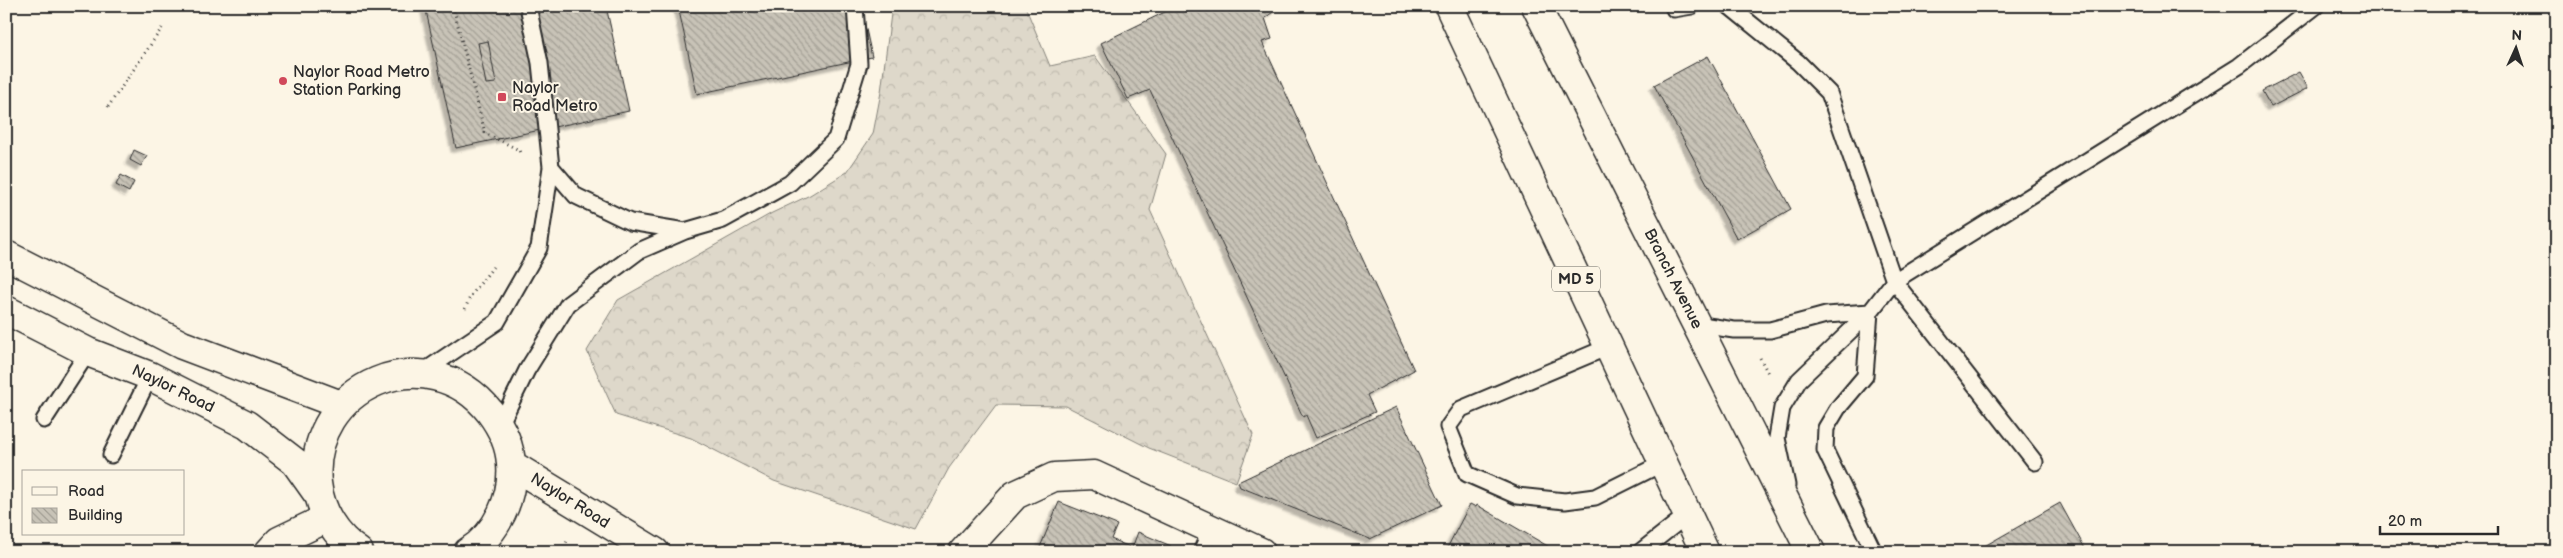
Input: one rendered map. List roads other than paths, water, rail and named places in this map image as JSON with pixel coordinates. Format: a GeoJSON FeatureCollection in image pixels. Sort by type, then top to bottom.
{"type":"FeatureCollection","features":[{"type":"Feature","properties":{"kind":"main road","name":"MD 5"},"geometry":{"type":"LineString","coordinates":[[1449,6],[1705,552]]}},
{"type":"Feature","properties":{"kind":"main road","name":"Branch Avenue"},"geometry":{"type":"LineString","coordinates":[[1536,6],[1811,552]]}},
{"type":"Feature","properties":{"kind":"main road"},"geometry":{"type":"LineString","coordinates":[[6,255],[182,345],[341,405]]}},
{"type":"Feature","properties":{"kind":"main road","name":"Naylor Road"},"geometry":{"type":"LineString","coordinates":[[6,310],[88,352],[150,376],[247,425],[295,462],[347,544],[359,552]]}},
{"type":"Feature","properties":{"kind":"main road"},"geometry":{"type":"LineString","coordinates":[[269,552],[279,541],[323,507],[315,464],[323,432],[341,405],[363,387],[391,376],[420,374],[452,381],[480,399],[500,425],[508,444],[512,465],[509,495],[497,522],[480,550]]}},
{"type":"Feature","properties":{"kind":"main road","name":"Naylor Road"},"geometry":{"type":"LineString","coordinates":[[512,465],[655,552]]}},
{"type":"Feature","properties":{"kind":"main road"},"geometry":{"type":"LineString","coordinates":[[963,552],[1015,495],[1054,477],[1094,475],[1206,540],[1261,552]]}},
{"type":"Feature","properties":{"kind":"lane"},"geometry":{"type":"LineString","coordinates":[[420,374],[497,322],[539,248],[551,167],[540,64],[528,6]]}},
{"type":"Feature","properties":{"kind":"lane"},"geometry":{"type":"LineString","coordinates":[[500,425],[527,370],[568,304],[639,251],[684,231],[723,220],[790,183],[836,139],[859,64],[855,6]]}},
{"type":"Feature","properties":{"kind":"lane"},"geometry":{"type":"LineString","coordinates":[[1673,6],[1674,8],[1692,6]]}},
{"type":"Feature","properties":{"kind":"lane"},"geometry":{"type":"LineString","coordinates":[[1729,6],[1798,62],[1829,93],[1894,281],[2035,462]]}},
{"type":"Feature","properties":{"kind":"lane"},"geometry":{"type":"LineString","coordinates":[[1793,517],[1777,438],[1782,408],[1799,380],[1870,312],[1894,281],[2239,66],[2316,6]]}},
{"type":"Feature","properties":{"kind":"lane"},"geometry":{"type":"LineString","coordinates":[[551,167],[576,196],[630,222],[684,231]]}},
{"type":"Feature","properties":{"kind":"lane"},"geometry":{"type":"LineString","coordinates":[[1696,324],[1734,330],[1770,330],[1826,316],[1870,312]]}},
{"type":"Feature","properties":{"kind":"lane"},"geometry":{"type":"LineString","coordinates":[[1870,312],[1864,376],[1838,408],[1826,428],[1825,450],[1874,552]]}},
{"type":"Feature","properties":{"kind":"lane"},"geometry":{"type":"LineString","coordinates":[[1608,347],[1461,409],[1448,427],[1467,474],[1517,496],[1565,501],[1595,497],[1663,463]]}},
{"type":"Feature","properties":{"kind":"lane"},"geometry":{"type":"LineString","coordinates":[[44,420],[88,352]]}},
{"type":"Feature","properties":{"kind":"lane"},"geometry":{"type":"LineString","coordinates":[[111,455],[150,376]]}},
{"type":"Feature","properties":{"kind":"lane"},"geometry":{"type":"LineString","coordinates":[[1640,552],[1687,515]]}},
{"type":"Feature","properties":{"kind":"place","name":"Naylor Road Metro Station Parking"},"geometry":{"type":"Point","coordinates":[283,81]}},
{"type":"Feature","properties":{"kind":"place","name":"Naylor Road Metro"},"geometry":{"type":"Point","coordinates":[502,97]}}]}
